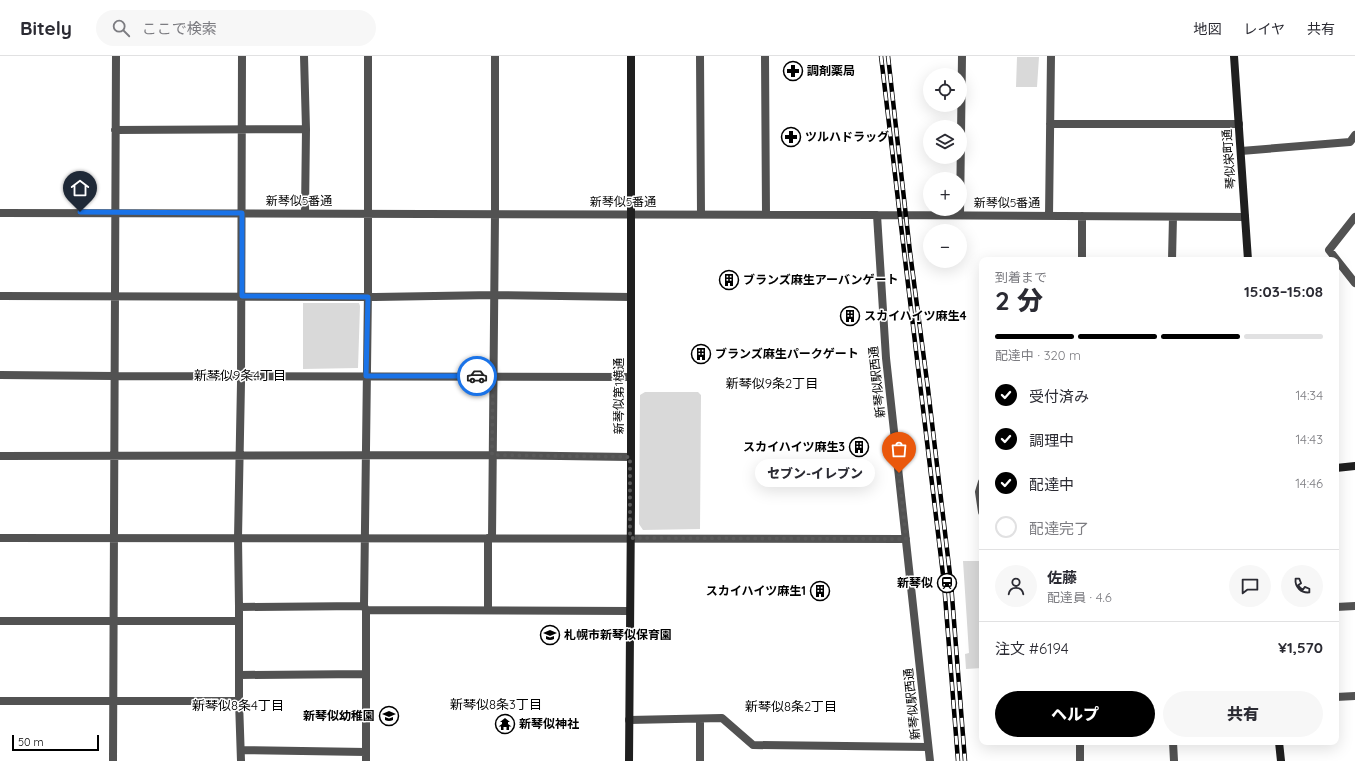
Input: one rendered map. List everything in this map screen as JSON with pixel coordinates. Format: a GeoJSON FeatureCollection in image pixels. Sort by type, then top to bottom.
{"type":"FeatureCollection","features":[{"type":"Feature","properties":{"kind":"street"},"geometry":{"type":"LineString","coordinates":[[113,761],[114,212],[116,56]]}},
{"type":"Feature","properties":{"kind":"street"},"geometry":{"type":"LineString","coordinates":[[241,761],[238,538],[242,296],[242,56]]}},
{"type":"Feature","properties":{"kind":"street"},"geometry":{"type":"LineString","coordinates":[[304,56],[306,129],[305,213]]}},
{"type":"Feature","properties":{"kind":"street"},"geometry":{"type":"LineString","coordinates":[[366,761],[364,538],[368,297],[368,56]]}},
{"type":"Feature","properties":{"kind":"street"},"geometry":{"type":"LineString","coordinates":[[488,610],[493,376],[495,56]]}},
{"type":"Feature","properties":{"kind":"street","name":"新琴似第1横通"},"geometry":{"type":"LineString","coordinates":[[629,761],[631,56]]}},
{"type":"Feature","properties":{"kind":"street"},"geometry":{"type":"LineString","coordinates":[[700,56],[701,214]]}},
{"type":"Feature","properties":{"kind":"street"},"geometry":{"type":"LineString","coordinates":[[765,56],[766,214]]}},
{"type":"Feature","properties":{"kind":"street"},"geometry":{"type":"LineString","coordinates":[[961,172],[962,56]]}},
{"type":"Feature","properties":{"kind":"street"},"geometry":{"type":"LineString","coordinates":[[1049,216],[1051,56]]}},
{"type":"Feature","properties":{"kind":"street","name":"琴似栄町通"},"geometry":{"type":"LineString","coordinates":[[1234,56],[1248,257]]}},
{"type":"Feature","properties":{"kind":"street"},"geometry":{"type":"LineString","coordinates":[[1050,124],[1239,124]]}},
{"type":"Feature","properties":{"kind":"street"},"geometry":{"type":"LineString","coordinates":[[115,130],[306,129]]}},
{"type":"Feature","properties":{"kind":"street"},"geometry":{"type":"LineString","coordinates":[[1241,151],[1350,142],[1355,136]]}},
{"type":"Feature","properties":{"kind":"street","name":"新琴似5番通"},"geometry":{"type":"LineString","coordinates":[[0,213],[114,212],[923,215]]}},
{"type":"Feature","properties":{"kind":"street","name":"新琴似駅西通"},"geometry":{"type":"LineString","coordinates":[[876,215],[886,358],[930,761]]}},
{"type":"Feature","properties":{"kind":"street","name":"新琴似5番通"},"geometry":{"type":"LineString","coordinates":[[967,215],[1245,217]]}},
{"type":"Feature","properties":{"kind":"street"},"geometry":{"type":"LineString","coordinates":[[1082,216],[1082,257]]}},
{"type":"Feature","properties":{"kind":"street"},"geometry":{"type":"LineString","coordinates":[[1172,257],[1173,217]]}},
{"type":"Feature","properties":{"kind":"street"},"geometry":{"type":"LineString","coordinates":[[1335,257],[1329,250],[1355,217]]}},
{"type":"Feature","properties":{"kind":"street"},"geometry":{"type":"LineString","coordinates":[[1339,263],[1355,283]]}},
{"type":"Feature","properties":{"kind":"street"},"geometry":{"type":"LineString","coordinates":[[0,296],[114,295],[368,297],[494,295],[631,297]]}},
{"type":"Feature","properties":{"kind":"street"},"geometry":{"type":"LineString","coordinates":[[0,375],[631,377]]}},
{"type":"Feature","properties":{"kind":"street"},"geometry":{"type":"LineString","coordinates":[[0,456],[492,455],[630,457]]}},
{"type":"Feature","properties":{"kind":"street"},"geometry":{"type":"LineString","coordinates":[[1339,468],[1355,466]]}},
{"type":"Feature","properties":{"kind":"street"},"geometry":{"type":"LineString","coordinates":[[0,538],[906,539]]}},
{"type":"Feature","properties":{"kind":"street"},"geometry":{"type":"LineString","coordinates":[[1339,607],[1355,606]]}},
{"type":"Feature","properties":{"kind":"street"},"geometry":{"type":"LineString","coordinates":[[239,607],[630,611]]}},
{"type":"Feature","properties":{"kind":"street"},"geometry":{"type":"LineString","coordinates":[[0,621],[238,621]]}},
{"type":"Feature","properties":{"kind":"street"},"geometry":{"type":"LineString","coordinates":[[240,675],[366,674]]}},
{"type":"Feature","properties":{"kind":"street"},"geometry":{"type":"LineString","coordinates":[[1339,697],[1355,696]]}},
{"type":"Feature","properties":{"kind":"street"},"geometry":{"type":"LineString","coordinates":[[0,701],[239,701]]}},
{"type":"Feature","properties":{"kind":"street"},"geometry":{"type":"LineString","coordinates":[[700,718],[700,761]]}},
{"type":"Feature","properties":{"kind":"street"},"geometry":{"type":"LineString","coordinates":[[629,720],[722,718],[753,745],[928,747]]}},
{"type":"Feature","properties":{"kind":"street"},"geometry":{"type":"LineString","coordinates":[[1080,745],[1080,761]]}},
{"type":"Feature","properties":{"kind":"street"},"geometry":{"type":"LineString","coordinates":[[1173,745],[1174,761]]}},
{"type":"Feature","properties":{"kind":"street"},"geometry":{"type":"LineString","coordinates":[[1279,745],[1280,761]]}},
{"type":"Feature","properties":{"kind":"street"},"geometry":{"type":"LineString","coordinates":[[241,750],[366,752]]}},
{"type":"Feature","properties":{"kind":"shaded area"},"geometry":{"type":"Polygon","coordinates":[[[1017,57],[1039,57],[1037,87],[1016,87],[1017,57]]]}},
{"type":"Feature","properties":{"kind":"shaded area"},"geometry":{"type":"Polygon","coordinates":[[[303,303],[359,303],[358,368],[303,369],[303,303]]]}},
{"type":"Feature","properties":{"kind":"shaded area"},"geometry":{"type":"Polygon","coordinates":[[[645,392],[698,392],[701,395],[700,529],[643,530],[639,524],[640,395],[645,392]]]}},
{"type":"Feature","properties":{"kind":"shaded area"},"geometry":{"type":"Polygon","coordinates":[[[963,561],[979,561],[979,668],[966,669],[965,654],[969,653],[963,561]]]}},
{"type":"Feature","properties":{"kind":"railway"},"geometry":{"type":"LineString","coordinates":[[881,56],[944,583],[958,761]]}},
{"type":"Feature","properties":{"kind":"railway"},"geometry":{"type":"LineString","coordinates":[[888,56],[910,252],[951,583],[965,761]]}},
{"type":"Feature","properties":{"kind":"way so far"},"geometry":{"type":"LineString","coordinates":[[477,376],[493,376],[492,455],[630,457],[630,538],[906,539],[899,473]]}},
{"type":"Feature","properties":{"kind":"place","name":"調剤薬局"},"geometry":{"type":"Point","coordinates":[793,71]}},
{"type":"Feature","properties":{"kind":"place","name":"ツルハドラッグ"},"geometry":{"type":"Point","coordinates":[791,137]}},
{"type":"Feature","properties":{"kind":"place","name":"ブランズ麻生アーバンゲート"},"geometry":{"type":"Point","coordinates":[729,280]}},
{"type":"Feature","properties":{"kind":"place","name":"スカイハイツ麻生4"},"geometry":{"type":"Point","coordinates":[850,316]}},
{"type":"Feature","properties":{"kind":"place","name":"ブランズ麻生パークゲート"},"geometry":{"type":"Point","coordinates":[701,354]}},
{"type":"Feature","properties":{"kind":"place","name":"スカイハイツ麻生3"},"geometry":{"type":"Point","coordinates":[859,447]}},
{"type":"Feature","properties":{"kind":"place","name":"セブン-イレブン"},"geometry":{"type":"Point","coordinates":[899,473]}},
{"type":"Feature","properties":{"kind":"place","name":"新琴似"},"geometry":{"type":"Point","coordinates":[947,583]}},
{"type":"Feature","properties":{"kind":"place","name":"スカイハイツ麻生1"},"geometry":{"type":"Point","coordinates":[820,591]}},
{"type":"Feature","properties":{"kind":"place","name":"札幌市新琴似保育園"},"geometry":{"type":"Point","coordinates":[550,635]}},
{"type":"Feature","properties":{"kind":"place","name":"新琴似幼稚園"},"geometry":{"type":"Point","coordinates":[389,716]}},
{"type":"Feature","properties":{"kind":"place","name":"新琴似神社"},"geometry":{"type":"Point","coordinates":[505,724]}},
{"type":"Feature","properties":{"kind":"district","name":"新琴似9条4丁目"},"geometry":{"type":"Point","coordinates":[240,375]}},
{"type":"Feature","properties":{"kind":"district","name":"新琴似9条2丁目"},"geometry":{"type":"Point","coordinates":[772,383]}},
{"type":"Feature","properties":{"kind":"district","name":"新琴似8条3丁目"},"geometry":{"type":"Point","coordinates":[496,704]}},
{"type":"Feature","properties":{"kind":"district","name":"新琴似8条4丁目"},"geometry":{"type":"Point","coordinates":[238,705]}},
{"type":"Feature","properties":{"kind":"district","name":"新琴似8条2丁目"},"geometry":{"type":"Point","coordinates":[791,706]}},
{"type":"Feature","properties":{"kind":"route"},"geometry":{"type":"LineString","coordinates":[[80,212],[242,213],[242,296],[368,297],[366,376],[477,376]]}}]}
